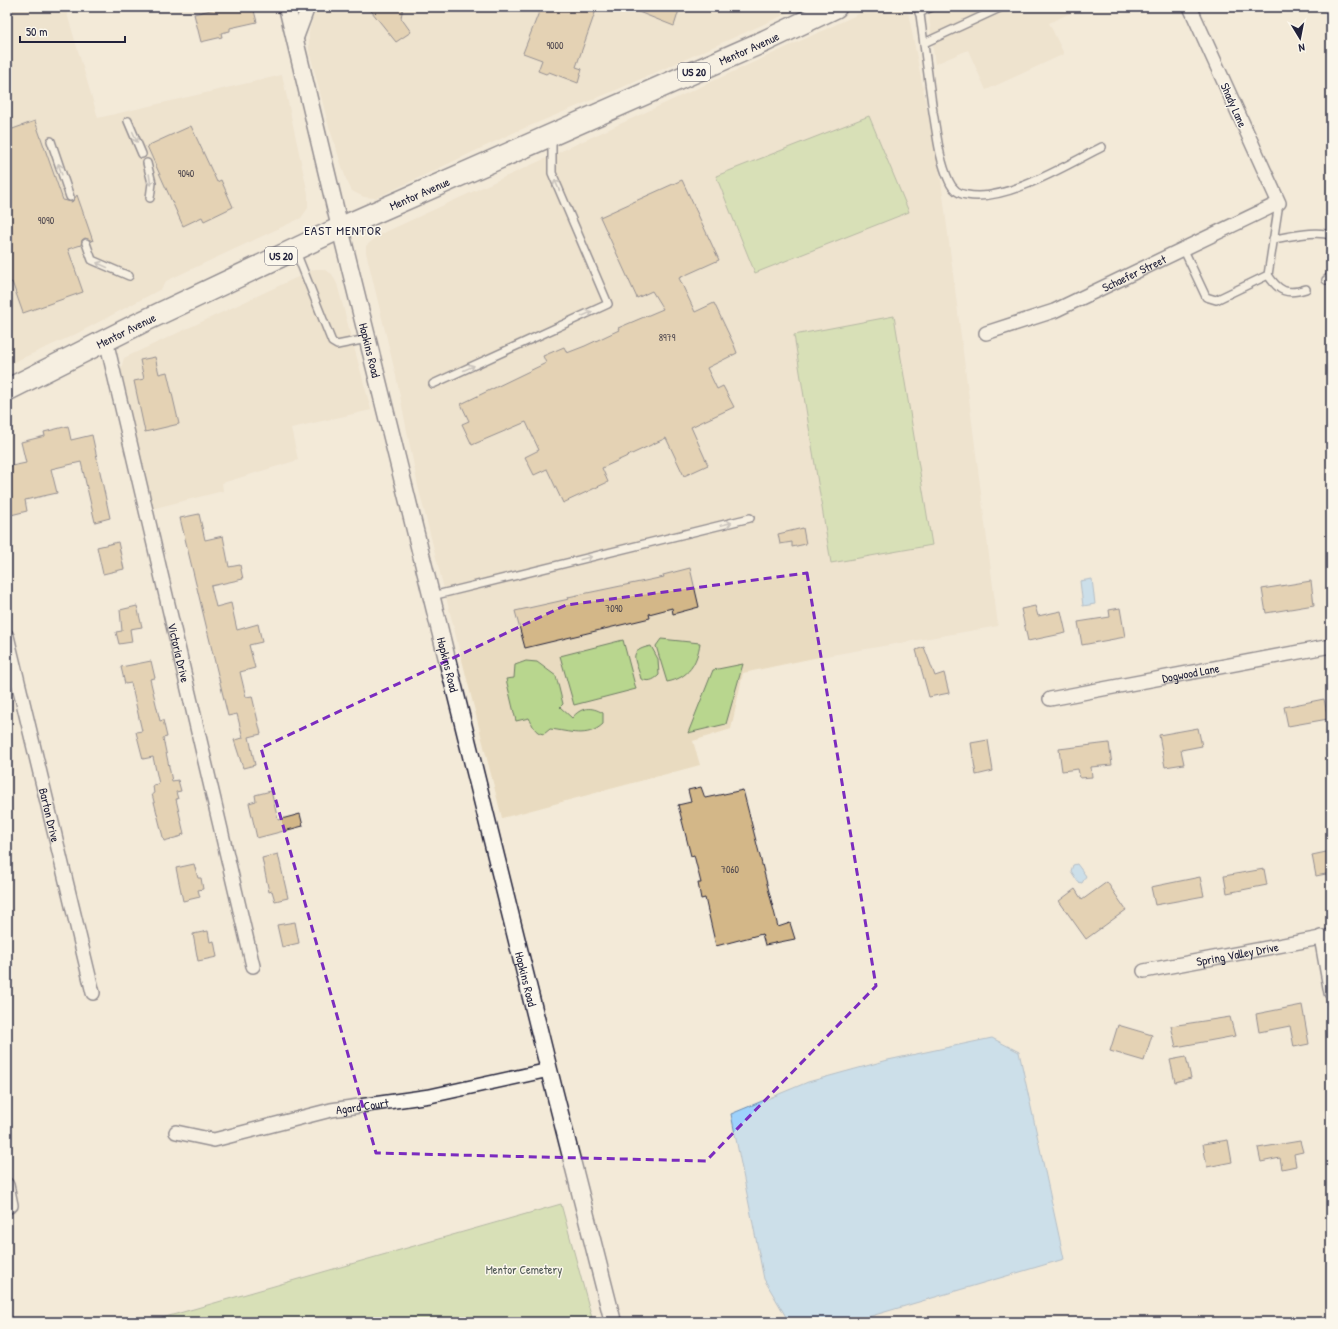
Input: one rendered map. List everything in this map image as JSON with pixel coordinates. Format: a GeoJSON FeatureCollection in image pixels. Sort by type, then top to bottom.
{"type":"FeatureCollection","features":[{"type":"Feature","properties":{"kind":"main road","name":"Mentor Avenue"},"geometry":{"type":"LineString","coordinates":[[7,390],[106,340],[340,228],[765,41],[836,7]]}},
{"type":"Feature","properties":{"kind":"street","name":"Hopkins Road"},"geometry":{"type":"LineString","coordinates":[[287,7],[367,339],[613,1322]]}},
{"type":"Feature","properties":{"kind":"street"},"geometry":{"type":"LineString","coordinates":[[295,42],[308,7]]}},
{"type":"Feature","properties":{"kind":"street","name":"Shady Lane"},"geometry":{"type":"LineString","coordinates":[[1190,7],[1279,203]]}},
{"type":"Feature","properties":{"kind":"street","name":"Schaefer Street"},"geometry":{"type":"LineString","coordinates":[[986,333],[1054,311],[1279,203]]}},
{"type":"Feature","properties":{"kind":"street","name":"Victoria Drive"},"geometry":{"type":"LineString","coordinates":[[106,340],[253,966]]}},
{"type":"Feature","properties":{"kind":"street","name":"Barton Drive"},"geometry":{"type":"LineString","coordinates":[[7,636],[93,993]]}},
{"type":"Feature","properties":{"kind":"street","name":"Dogwood Lane"},"geometry":{"type":"LineString","coordinates":[[1050,699],[1331,646]]}},
{"type":"Feature","properties":{"kind":"street"},"geometry":{"type":"LineString","coordinates":[[1326,936],[1331,993]]}},
{"type":"Feature","properties":{"kind":"street","name":"Spring Valley Drive"},"geometry":{"type":"LineString","coordinates":[[1144,971],[1326,936]]}},
{"type":"Feature","properties":{"kind":"street","name":"Agard Court"},"geometry":{"type":"LineString","coordinates":[[176,1132],[214,1140],[331,1110],[430,1096],[549,1070]]}},
{"type":"Feature","properties":{"kind":"street"},"geometry":{"type":"LineString","coordinates":[[7,1185],[9,1206]]}},
{"type":"Feature","properties":{"kind":"lane"},"geometry":{"type":"LineString","coordinates":[[932,7],[919,10],[939,151],[949,181],[956,191],[966,195],[982,196],[1005,191],[1032,182],[1102,147]]}},
{"type":"Feature","properties":{"kind":"lane"},"geometry":{"type":"LineString","coordinates":[[924,43],[1002,7]]}},
{"type":"Feature","properties":{"kind":"lane"},"geometry":{"type":"LineString","coordinates":[[128,121],[142,154]]}},
{"type":"Feature","properties":{"kind":"lane"},"geometry":{"type":"LineString","coordinates":[[433,384],[608,304],[552,173],[552,135]]}},
{"type":"Feature","properties":{"kind":"lane"},"geometry":{"type":"LineString","coordinates":[[51,141],[70,198]]}},
{"type":"Feature","properties":{"kind":"lane"},"geometry":{"type":"LineString","coordinates":[[146,162],[152,183],[150,198]]}},
{"type":"Feature","properties":{"kind":"lane"},"geometry":{"type":"LineString","coordinates":[[1279,203],[1268,275],[1275,285],[1288,292],[1306,289]]}},
{"type":"Feature","properties":{"kind":"lane"},"geometry":{"type":"LineString","coordinates":[[1274,239],[1315,233],[1324,233],[1331,236]]}},
{"type":"Feature","properties":{"kind":"lane"},"geometry":{"type":"LineString","coordinates":[[86,243],[92,260],[129,276]]}},
{"type":"Feature","properties":{"kind":"lane"},"geometry":{"type":"LineString","coordinates":[[1183,248],[1206,297],[1216,300],[1268,275]]}},
{"type":"Feature","properties":{"kind":"lane"},"geometry":{"type":"LineString","coordinates":[[295,249],[332,342],[337,345],[367,339]]}},
{"type":"Feature","properties":{"kind":"lane"},"geometry":{"type":"LineString","coordinates":[[432,596],[750,518]]}},
{"type":"Feature","properties":{"kind":"highlighted area"},"geometry":{"type":"Polygon","coordinates":[[[807,573],[876,986],[706,1161],[376,1153],[261,748],[566,605],[807,573]]]}},
{"type":"Feature","properties":{"kind":"shaded area"},"geometry":{"type":"Polygon","coordinates":[[[7,7],[65,7],[98,118],[282,75],[308,194],[308,208],[301,218],[166,281],[161,289],[76,334],[7,365],[7,7]]]}},
{"type":"Feature","properties":{"kind":"shaded area"},"geometry":{"type":"Polygon","coordinates":[[[316,7],[802,7],[616,90],[515,132],[376,198],[364,197],[352,191],[346,179],[328,123],[309,50],[309,32],[316,7]]]}},
{"type":"Feature","properties":{"kind":"shaded area"},"geometry":{"type":"Polygon","coordinates":[[[874,7],[907,7],[941,180],[998,626],[814,658],[743,673],[731,729],[693,741],[700,765],[502,818],[418,486],[396,376],[366,252],[366,246],[379,235],[874,7]]]}},
{"type":"Feature","properties":{"kind":"shaded area"},"geometry":{"type":"Polygon","coordinates":[[[928,7],[1083,7],[1049,23],[1064,54],[986,90],[968,50],[935,64],[928,7]]]}},
{"type":"Feature","properties":{"kind":"shaded area"},"geometry":{"type":"Polygon","coordinates":[[[315,269],[323,269],[332,274],[337,284],[371,410],[291,428],[298,460],[222,483],[223,491],[151,509],[121,369],[124,358],[315,269]]]}},
{"type":"Feature","properties":{"kind":"green space"},"geometry":{"type":"Polygon","coordinates":[[[869,116],[909,212],[755,273],[716,176],[869,116]]]}},
{"type":"Feature","properties":{"kind":"green space"},"geometry":{"type":"Polygon","coordinates":[[[894,316],[932,545],[831,563],[794,335],[894,316]]]}},
{"type":"Feature","properties":{"kind":"green space"},"geometry":{"type":"Polygon","coordinates":[[[661,639],[700,643],[697,657],[691,668],[681,677],[667,682],[656,646],[661,639]]]}},
{"type":"Feature","properties":{"kind":"green space"},"geometry":{"type":"Polygon","coordinates":[[[623,640],[636,689],[574,705],[560,656],[623,640]]]}},
{"type":"Feature","properties":{"kind":"green space"},"geometry":{"type":"Polygon","coordinates":[[[651,646],[658,659],[659,675],[653,680],[641,679],[635,654],[643,648],[651,646]]]}},
{"type":"Feature","properties":{"kind":"green space"},"geometry":{"type":"Polygon","coordinates":[[[526,661],[537,662],[556,676],[563,704],[560,707],[572,718],[575,714],[583,710],[594,709],[603,713],[603,724],[597,729],[584,733],[550,729],[544,734],[536,730],[529,718],[516,721],[506,679],[514,678],[515,665],[526,661]]]}},
{"type":"Feature","properties":{"kind":"green space"},"geometry":{"type":"Polygon","coordinates":[[[743,664],[726,724],[688,733],[713,670],[743,664]]]}},
{"type":"Feature","properties":{"kind":"green space","name":"Mentor Cemetery"},"geometry":{"type":"Polygon","coordinates":[[[561,1204],[593,1322],[148,1322],[561,1204]]]}},
{"type":"Feature","properties":{"kind":"water"},"geometry":{"type":"Polygon","coordinates":[[[1092,579],[1095,604],[1083,606],[1080,581],[1092,579]]]}},
{"type":"Feature","properties":{"kind":"water"},"geometry":{"type":"Polygon","coordinates":[[[1077,864],[1086,876],[1082,883],[1078,882],[1071,871],[1073,865],[1077,864]]]}},
{"type":"Feature","properties":{"kind":"water"},"geometry":{"type":"Polygon","coordinates":[[[992,1038],[1019,1052],[1064,1259],[851,1322],[789,1322],[764,1279],[731,1114],[808,1082],[888,1060],[992,1038]]]}},
{"type":"Feature","properties":{"kind":"building"},"geometry":{"type":"Polygon","coordinates":[[[223,7],[253,7],[257,22],[230,28],[230,31],[221,33],[222,37],[201,42],[194,14],[223,7]]]}},
{"type":"Feature","properties":{"kind":"building"},"geometry":{"type":"Polygon","coordinates":[[[368,7],[403,7],[401,18],[411,32],[396,42],[368,7]]]}},
{"type":"Feature","properties":{"kind":"building"},"geometry":{"type":"Polygon","coordinates":[[[541,7],[597,7],[576,67],[582,69],[578,83],[549,72],[546,74],[538,71],[542,60],[523,53],[541,7]]]}},
{"type":"Feature","properties":{"kind":"building"},"geometry":{"type":"Polygon","coordinates":[[[626,7],[680,7],[674,26],[626,7]]]}},
{"type":"Feature","properties":{"kind":"building"},"geometry":{"type":"Polygon","coordinates":[[[35,121],[63,200],[72,202],[77,195],[93,241],[85,238],[82,240],[81,245],[68,249],[83,292],[23,313],[12,282],[7,284],[7,131],[35,121]]]}},
{"type":"Feature","properties":{"kind":"building"},"geometry":{"type":"Polygon","coordinates":[[[191,126],[217,182],[221,180],[233,207],[204,221],[202,217],[183,226],[147,146],[191,126]]]}},
{"type":"Feature","properties":{"kind":"building"},"geometry":{"type":"Polygon","coordinates":[[[682,180],[719,260],[679,278],[695,312],[714,303],[734,345],[737,353],[707,368],[717,389],[723,386],[734,407],[691,427],[708,465],[684,476],[666,438],[602,468],[608,482],[563,503],[547,469],[534,475],[525,457],[539,450],[526,422],[472,445],[462,424],[469,421],[461,404],[546,363],[543,356],[564,347],[567,353],[585,346],[619,330],[618,328],[663,309],[652,291],[637,298],[600,217],[682,180]]]}},
{"type":"Feature","properties":{"kind":"building"},"geometry":{"type":"Polygon","coordinates":[[[155,357],[159,374],[167,372],[179,424],[145,432],[134,381],[144,379],[140,360],[155,357]]]}},
{"type":"Feature","properties":{"kind":"building"},"geometry":{"type":"Polygon","coordinates":[[[68,426],[71,440],[92,435],[110,518],[95,522],[81,462],[51,469],[57,493],[25,500],[27,511],[7,516],[7,467],[26,463],[21,442],[45,436],[44,432],[68,426]]]}},
{"type":"Feature","properties":{"kind":"building"},"geometry":{"type":"Polygon","coordinates":[[[199,514],[205,540],[223,536],[229,567],[240,565],[243,579],[211,586],[216,607],[231,603],[237,630],[258,624],[262,642],[249,645],[255,668],[240,672],[246,697],[252,696],[261,734],[249,737],[255,765],[243,768],[234,740],[243,738],[237,714],[228,716],[180,518],[199,514]]]}},
{"type":"Feature","properties":{"kind":"building"},"geometry":{"type":"Polygon","coordinates":[[[803,528],[806,544],[792,547],[792,542],[780,544],[778,534],[803,528]]]}},
{"type":"Feature","properties":{"kind":"building"},"geometry":{"type":"Polygon","coordinates":[[[118,542],[124,569],[103,574],[97,547],[118,542]]]}},
{"type":"Feature","properties":{"kind":"building"},"geometry":{"type":"Polygon","coordinates":[[[690,568],[699,607],[673,614],[672,608],[649,614],[650,618],[525,648],[515,611],[569,599],[568,597],[664,577],[663,575],[690,568]]]}},
{"type":"Feature","properties":{"kind":"building"},"geometry":{"type":"Polygon","coordinates":[[[1311,581],[1314,605],[1266,613],[1262,589],[1311,581]]]}},
{"type":"Feature","properties":{"kind":"building"},"geometry":{"type":"Polygon","coordinates":[[[137,606],[142,627],[130,629],[132,642],[119,644],[116,632],[122,631],[120,610],[137,606]]]}},
{"type":"Feature","properties":{"kind":"building"},"geometry":{"type":"Polygon","coordinates":[[[1035,606],[1038,616],[1061,611],[1066,633],[1028,641],[1021,609],[1035,606]]]}},
{"type":"Feature","properties":{"kind":"building"},"geometry":{"type":"Polygon","coordinates":[[[1120,608],[1125,637],[1082,645],[1078,622],[1110,617],[1109,610],[1120,608]]]}},
{"type":"Feature","properties":{"kind":"building"},"geometry":{"type":"Polygon","coordinates":[[[924,647],[935,676],[944,673],[949,693],[929,697],[916,650],[924,647]]]}},
{"type":"Feature","properties":{"kind":"building"},"geometry":{"type":"Polygon","coordinates":[[[151,661],[155,678],[150,679],[160,721],[163,720],[167,737],[163,738],[172,781],[178,780],[181,791],[176,792],[178,799],[176,799],[184,834],[181,835],[182,836],[164,841],[152,794],[154,794],[153,785],[159,784],[153,757],[143,759],[136,732],[142,731],[131,683],[125,684],[121,667],[151,661]]]}},
{"type":"Feature","properties":{"kind":"building"},"geometry":{"type":"Polygon","coordinates":[[[1324,699],[1328,719],[1288,726],[1284,707],[1324,699]]]}},
{"type":"Feature","properties":{"kind":"building"},"geometry":{"type":"Polygon","coordinates":[[[1198,728],[1202,746],[1181,750],[1184,764],[1165,767],[1159,735],[1198,728]]]}},
{"type":"Feature","properties":{"kind":"building"},"geometry":{"type":"Polygon","coordinates":[[[988,740],[993,771],[976,775],[971,743],[988,740]]]}},
{"type":"Feature","properties":{"kind":"building"},"geometry":{"type":"Polygon","coordinates":[[[1109,743],[1112,765],[1091,767],[1092,777],[1080,778],[1078,769],[1062,771],[1059,749],[1109,743]]]}},
{"type":"Feature","properties":{"kind":"building"},"geometry":{"type":"Polygon","coordinates":[[[701,787],[705,798],[743,790],[778,927],[790,923],[795,939],[765,945],[762,934],[716,946],[705,898],[701,899],[698,883],[701,883],[694,855],[691,856],[678,805],[691,802],[688,790],[701,787]]]}},
{"type":"Feature","properties":{"kind":"building"},"geometry":{"type":"Polygon","coordinates":[[[271,791],[278,820],[300,814],[303,826],[257,838],[249,803],[256,801],[255,795],[271,791]]]}},
{"type":"Feature","properties":{"kind":"building"},"geometry":{"type":"Polygon","coordinates":[[[1331,851],[1331,873],[1316,876],[1312,855],[1331,851]]]}},
{"type":"Feature","properties":{"kind":"building"},"geometry":{"type":"Polygon","coordinates":[[[278,854],[288,898],[275,901],[272,891],[269,892],[262,858],[278,854]]]}},
{"type":"Feature","properties":{"kind":"building"},"geometry":{"type":"Polygon","coordinates":[[[194,864],[198,878],[201,878],[203,889],[198,890],[200,897],[183,901],[176,868],[194,864]]]}},
{"type":"Feature","properties":{"kind":"building"},"geometry":{"type":"Polygon","coordinates":[[[1264,869],[1267,885],[1227,893],[1224,876],[1264,869]]]}},
{"type":"Feature","properties":{"kind":"building"},"geometry":{"type":"Polygon","coordinates":[[[1200,877],[1204,896],[1155,905],[1151,887],[1200,877]]]}},
{"type":"Feature","properties":{"kind":"building"},"geometry":{"type":"Polygon","coordinates":[[[1107,882],[1126,910],[1086,939],[1059,901],[1075,889],[1082,900],[1107,882]]]}},
{"type":"Feature","properties":{"kind":"building"},"geometry":{"type":"Polygon","coordinates":[[[295,922],[299,943],[282,947],[277,925],[295,922]]]}},
{"type":"Feature","properties":{"kind":"building"},"geometry":{"type":"Polygon","coordinates":[[[208,931],[210,942],[214,941],[217,957],[198,961],[193,934],[208,931]]]}},
{"type":"Feature","properties":{"kind":"building"},"geometry":{"type":"Polygon","coordinates":[[[1302,1005],[1309,1044],[1294,1047],[1290,1026],[1259,1032],[1256,1014],[1302,1005]]]}},
{"type":"Feature","properties":{"kind":"building"},"geometry":{"type":"Polygon","coordinates":[[[1230,1017],[1235,1036],[1176,1047],[1171,1026],[1230,1017]]]}},
{"type":"Feature","properties":{"kind":"building"},"geometry":{"type":"Polygon","coordinates":[[[1118,1025],[1152,1035],[1144,1061],[1110,1051],[1118,1025]]]}},
{"type":"Feature","properties":{"kind":"building"},"geometry":{"type":"Polygon","coordinates":[[[1186,1057],[1191,1078],[1175,1082],[1170,1060],[1186,1057]]]}},
{"type":"Feature","properties":{"kind":"building"},"geometry":{"type":"Polygon","coordinates":[[[1228,1140],[1232,1162],[1207,1167],[1203,1144],[1228,1140]]]}},
{"type":"Feature","properties":{"kind":"building"},"geometry":{"type":"Polygon","coordinates":[[[1300,1141],[1303,1152],[1294,1154],[1296,1166],[1282,1169],[1280,1158],[1261,1162],[1258,1148],[1300,1141]]]}},
{"type":"Feature","properties":{"kind":"district","name":"EAST MENTOR"},"geometry":{"type":"Point","coordinates":[343,230]}}]}
